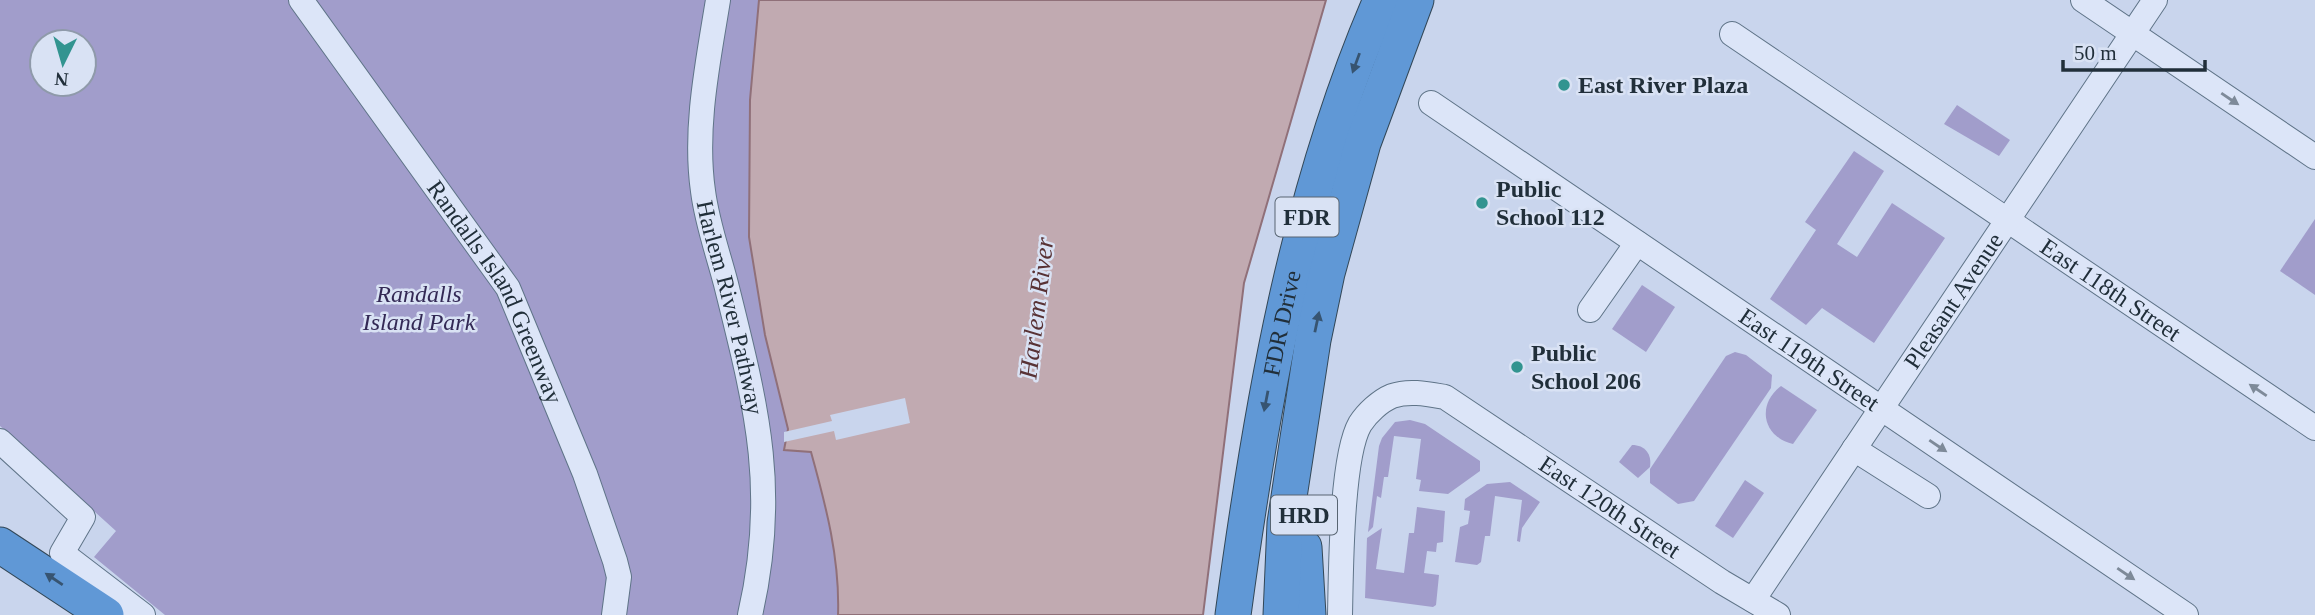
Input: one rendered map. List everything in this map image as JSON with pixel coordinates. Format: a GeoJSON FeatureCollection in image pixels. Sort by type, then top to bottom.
{"type":"FeatureCollection","features":[{"type":"Feature","properties":{"kind":"highway","name":"FDR Drive"},"geometry":{"type":"LineString","coordinates":[[1233,615],[1259,442],[1304,231],[1342,102],[1381,0]]}},
{"type":"Feature","properties":{"kind":"highway","name":"FDR Drive"},"geometry":{"type":"LineString","coordinates":[[1303,414],[1313,340],[1344,209],[1363,143],[1416,0]]}},
{"type":"Feature","properties":{"kind":"highway"},"geometry":{"type":"LineString","coordinates":[[1281,615],[1284,523],[1303,414]]}},
{"type":"Feature","properties":{"kind":"highway","name":"HRD"},"geometry":{"type":"LineString","coordinates":[[1303,414],[1308,615]]}},
{"type":"Feature","properties":{"kind":"highway"},"geometry":{"type":"LineString","coordinates":[[1257,615],[1259,442]]}},
{"type":"Feature","properties":{"kind":"highway"},"geometry":{"type":"LineString","coordinates":[[0,545],[106,615]]}},
{"type":"Feature","properties":{"kind":"street","name":"Randalls Island Greenway"},"geometry":{"type":"LineString","coordinates":[[301,0],[508,288],[585,474],[615,561],[619,578],[614,615]]}},
{"type":"Feature","properties":{"kind":"street","name":"Harlem River Pathway"},"geometry":{"type":"LineString","coordinates":[[718,0],[700,132],[702,189],[750,377],[761,442],[765,495],[760,560],[751,615]]}},
{"type":"Feature","properties":{"kind":"street"},"geometry":{"type":"LineString","coordinates":[[2083,0],[2315,157]]}},
{"type":"Feature","properties":{"kind":"street","name":"Pleasant Avenue"},"geometry":{"type":"LineString","coordinates":[[1753,600],[2155,0]]}},
{"type":"Feature","properties":{"kind":"street","name":"East 118th Street"},"geometry":{"type":"LineString","coordinates":[[1732,34],[2315,428]]}},
{"type":"Feature","properties":{"kind":"street","name":"East 119th Street"},"geometry":{"type":"LineString","coordinates":[[1431,103],[2186,615]]}},
{"type":"Feature","properties":{"kind":"street"},"geometry":{"type":"LineString","coordinates":[[1590,310],[1637,243]]}},
{"type":"Feature","properties":{"kind":"street","name":"East 120th Street"},"geometry":{"type":"LineString","coordinates":[[1340,615],[1342,552],[1350,466],[1360,424],[1374,408],[1393,396],[1414,393],[1445,397],[1722,582],[1778,615]]}},
{"type":"Feature","properties":{"kind":"street"},"geometry":{"type":"LineString","coordinates":[[0,442],[83,517],[62,553],[143,615]]}},
{"type":"Feature","properties":{"kind":"street"},"geometry":{"type":"LineString","coordinates":[[1854,449],[1928,496]]}},
{"type":"Feature","properties":{"kind":"green space","name":"Randalls Island Park"},"geometry":{"type":"Polygon","coordinates":[[[0,0],[759,0],[750,100],[749,237],[765,335],[788,429],[784,450],[811,452],[827,512],[834,553],[838,615],[165,615],[94,557],[116,531],[0,426],[0,0]]]}},
{"type":"Feature","properties":{"kind":"green space"},"geometry":{"type":"Polygon","coordinates":[[[1957,105],[2010,140],[1999,156],[1944,124],[1957,105]]]}},
{"type":"Feature","properties":{"kind":"green space"},"geometry":{"type":"Polygon","coordinates":[[[1854,151],[1884,171],[1837,244],[1857,257],[1892,203],[1945,238],[1874,343],[1822,308],[1806,325],[1770,299],[1816,230],[1805,222],[1854,151]]]}},
{"type":"Feature","properties":{"kind":"green space"},"geometry":{"type":"Polygon","coordinates":[[[2315,219],[2315,295],[2280,271],[2315,219]]]}},
{"type":"Feature","properties":{"kind":"green space"},"geometry":{"type":"Polygon","coordinates":[[[1642,285],[1675,307],[1646,352],[1612,329],[1642,285]]]}},
{"type":"Feature","properties":{"kind":"green space"},"geometry":{"type":"Polygon","coordinates":[[[1735,352],[1746,355],[1772,375],[1771,388],[1694,501],[1678,504],[1650,483],[1650,469],[1726,356],[1735,352]]]}},
{"type":"Feature","properties":{"kind":"green space"},"geometry":{"type":"Polygon","coordinates":[[[1781,386],[1817,410],[1793,444],[1775,435],[1766,420],[1768,402],[1781,386]]]}},
{"type":"Feature","properties":{"kind":"green space"},"geometry":{"type":"Polygon","coordinates":[[[1410,420],[1425,424],[1480,461],[1480,471],[1448,494],[1419,491],[1421,480],[1416,479],[1421,439],[1394,436],[1388,477],[1384,477],[1381,498],[1377,496],[1373,527],[1368,532],[1382,438],[1395,422],[1410,420]]]}},
{"type":"Feature","properties":{"kind":"green space"},"geometry":{"type":"Polygon","coordinates":[[[1632,445],[1647,451],[1650,458],[1650,467],[1638,478],[1619,462],[1632,445]]]}},
{"type":"Feature","properties":{"kind":"green space"},"geometry":{"type":"Polygon","coordinates":[[[1745,480],[1764,493],[1733,538],[1715,526],[1745,480]]]}},
{"type":"Feature","properties":{"kind":"green space"},"geometry":{"type":"Polygon","coordinates":[[[1510,482],[1540,502],[1522,528],[1520,542],[1517,541],[1522,500],[1495,496],[1490,536],[1485,536],[1481,562],[1477,565],[1455,562],[1460,527],[1468,524],[1470,511],[1464,510],[1465,499],[1487,484],[1510,482]]]}},
{"type":"Feature","properties":{"kind":"green space"},"geometry":{"type":"Polygon","coordinates":[[[1417,507],[1445,511],[1443,542],[1437,543],[1436,552],[1427,551],[1424,573],[1439,575],[1436,605],[1433,607],[1365,598],[1367,538],[1382,528],[1376,569],[1404,573],[1409,533],[1414,533],[1417,507]]]}},
{"type":"Feature","properties":{"kind":"water","name":"Harlem River"},"geometry":{"type":"Polygon","coordinates":[[[759,0],[1326,0],[1244,283],[1203,615],[838,615],[834,553],[811,452],[784,450],[788,429],[765,335],[749,237],[750,100],[759,0]]]}},
{"type":"Feature","properties":{"kind":"pier"},"geometry":{"type":"Polygon","coordinates":[[[905,398],[910,423],[836,440],[834,431],[784,442],[784,432],[832,421],[830,415],[905,398]]]}},
{"type":"Feature","properties":{"kind":"place","name":"East River Plaza"},"geometry":{"type":"Point","coordinates":[1564,85]}},
{"type":"Feature","properties":{"kind":"place","name":"Public School 112"},"geometry":{"type":"Point","coordinates":[1482,203]}},
{"type":"Feature","properties":{"kind":"place","name":"Public School 206"},"geometry":{"type":"Point","coordinates":[1517,367]}}]}
